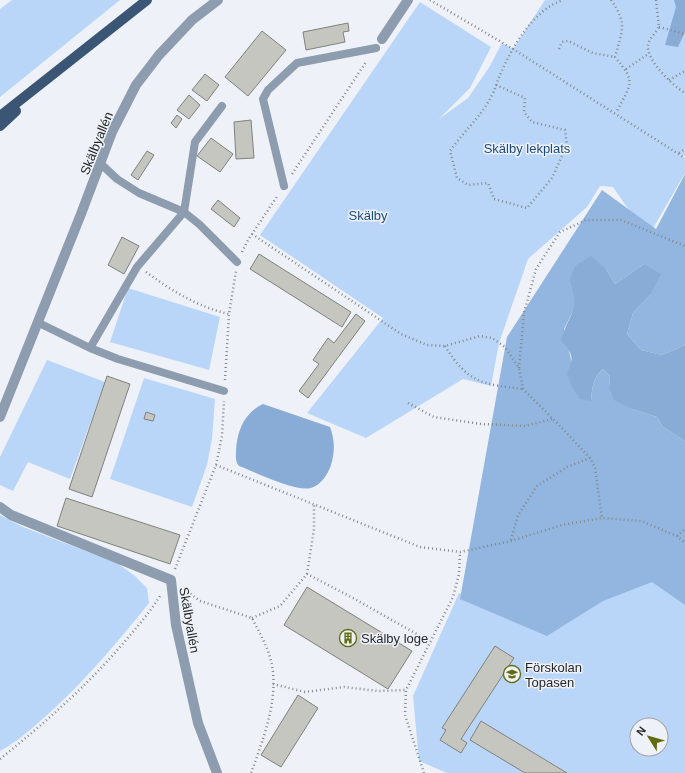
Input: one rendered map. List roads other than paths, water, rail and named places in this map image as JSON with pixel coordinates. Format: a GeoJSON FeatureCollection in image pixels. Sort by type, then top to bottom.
{"type":"FeatureCollection","features":[{"type":"Feature","properties":{"kind":"main road"},"geometry":{"type":"LineString","coordinates":[[0,126],[52,76],[96,38],[147,0]]}},
{"type":"Feature","properties":{"kind":"main road"},"geometry":{"type":"LineString","coordinates":[[0,116],[52,76]]}},
{"type":"Feature","properties":{"kind":"street","name":"Skälbyallén"},"geometry":{"type":"LineString","coordinates":[[0,417],[39,323],[112,132],[136,85],[159,55],[192,20],[218,0]]}},
{"type":"Feature","properties":{"kind":"street"},"geometry":{"type":"LineString","coordinates":[[379,43],[408,0]]}},
{"type":"Feature","properties":{"kind":"street","name":"Skälbyallén"},"geometry":{"type":"LineString","coordinates":[[0,507],[11,515],[171,580],[176,625],[198,723],[217,773]]}},
{"type":"Feature","properties":{"kind":"lane"},"geometry":{"type":"LineString","coordinates":[[284,186],[263,100],[268,90],[297,63],[379,43]]}},
{"type":"Feature","properties":{"kind":"lane"},"geometry":{"type":"LineString","coordinates":[[90,348],[137,266],[184,212],[195,142],[222,106]]}},
{"type":"Feature","properties":{"kind":"lane"},"geometry":{"type":"LineString","coordinates":[[101,164],[118,179],[139,193],[184,212],[199,224],[237,262]]}},
{"type":"Feature","properties":{"kind":"lane"},"geometry":{"type":"LineString","coordinates":[[39,323],[90,348],[118,359],[224,391]]}},
{"type":"Feature","properties":{"kind":"place","name":"Skälby loge"},"geometry":{"type":"Point","coordinates":[348,638]}},
{"type":"Feature","properties":{"kind":"place","name":"Förskolan Topasen"},"geometry":{"type":"Point","coordinates":[512,674]}},
{"type":"Feature","properties":{"kind":"park label","name":"Skälby lekplats"},"geometry":{"type":"Point","coordinates":[527,148]}},
{"type":"Feature","properties":{"kind":"park label","name":"Skälby"},"geometry":{"type":"Point","coordinates":[368,215]}}]}
